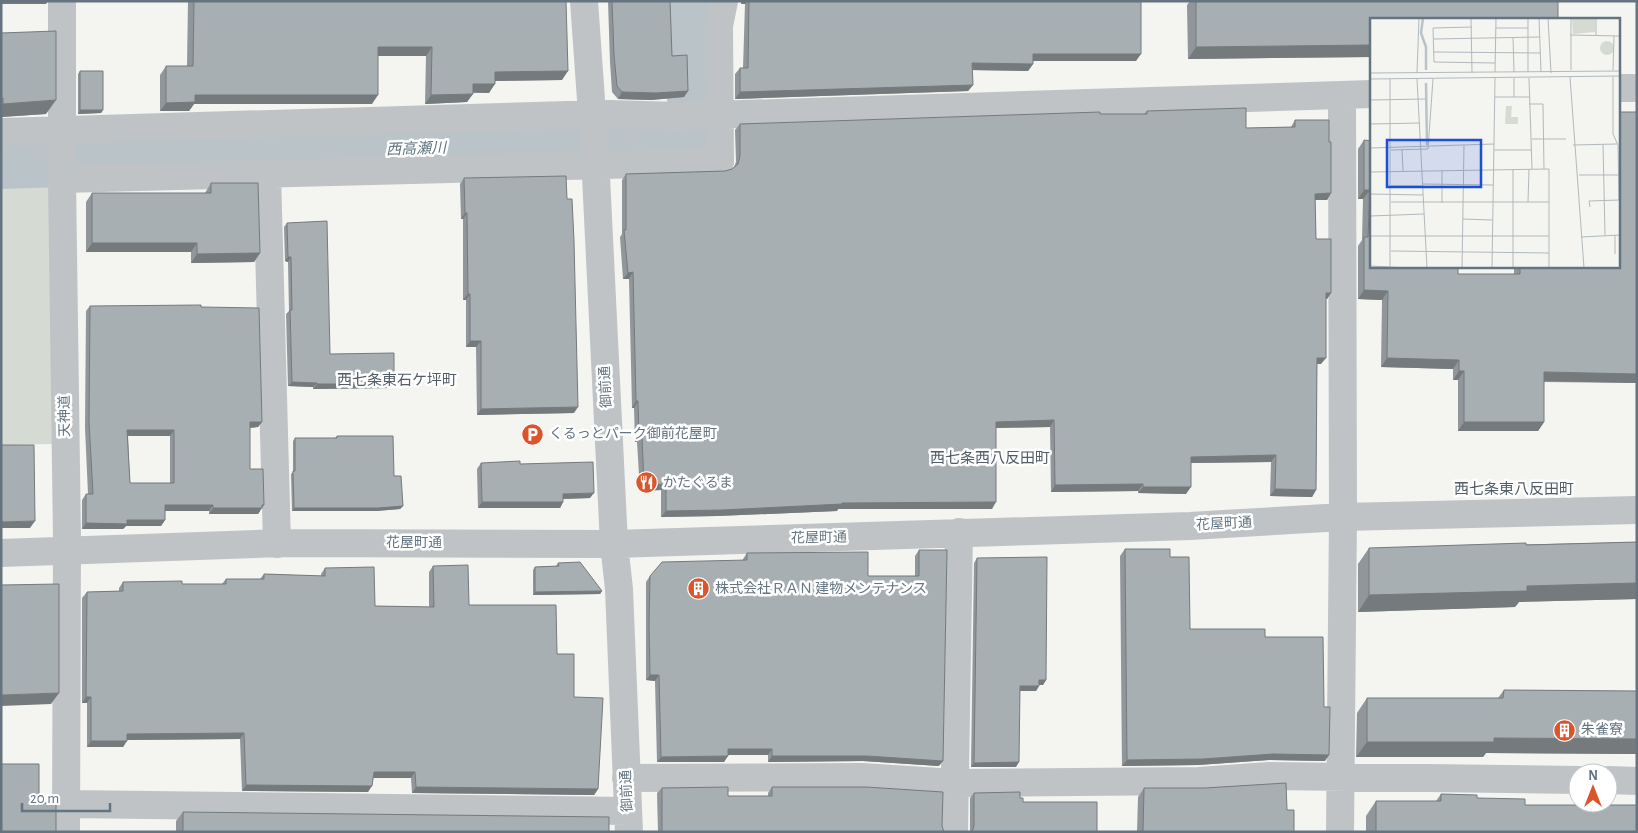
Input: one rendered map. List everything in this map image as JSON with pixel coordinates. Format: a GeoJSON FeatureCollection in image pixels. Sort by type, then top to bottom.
{"type":"FeatureCollection","features":[{"type":"Feature","properties":{"kind":"street","name":"天神道"},"geometry":{"type":"LineString","coordinates":[[62,1],[62,174],[67,551],[66,832]]}},
{"type":"Feature","properties":{"kind":"street","name":"御前通"},"geometry":{"type":"LineString","coordinates":[[584,1],[595,161],[614,544],[619,589],[628,821]]}},
{"type":"Feature","properties":{"kind":"street"},"geometry":{"type":"LineString","coordinates":[[62,174],[267,173],[595,161],[720,162],[714,114],[719,26],[724,1]]}},
{"type":"Feature","properties":{"kind":"street"},"geometry":{"type":"LineString","coordinates":[[1620,88],[1637,88]]}},
{"type":"Feature","properties":{"kind":"street"},"geometry":{"type":"LineString","coordinates":[[1,132],[63,134],[591,120],[714,114],[830,112],[1370,94]]}},
{"type":"Feature","properties":{"kind":"street"},"geometry":{"type":"LineString","coordinates":[[1340,832],[1343,517],[1342,95]]}},
{"type":"Feature","properties":{"kind":"street"},"geometry":{"type":"LineString","coordinates":[[267,173],[277,544]]}},
{"type":"Feature","properties":{"kind":"street","name":"花屋町通"},"geometry":{"type":"LineString","coordinates":[[1,553],[277,544],[614,544],[1190,526],[1343,517],[1637,510]]}},
{"type":"Feature","properties":{"kind":"street"},"geometry":{"type":"LineString","coordinates":[[954,832],[958,532]]}},
{"type":"Feature","properties":{"kind":"street"},"geometry":{"type":"LineString","coordinates":[[626,778],[862,777],[954,783],[1199,781],[1269,776],[1568,780]]}},
{"type":"Feature","properties":{"kind":"street"},"geometry":{"type":"LineString","coordinates":[[1618,780],[1637,781]]}},
{"type":"Feature","properties":{"kind":"street"},"geometry":{"type":"LineString","coordinates":[[66,804],[628,821]]}},
{"type":"Feature","properties":{"kind":"shaded area"},"geometry":{"type":"Polygon","coordinates":[[[52,178],[52,444],[1,445],[1,179],[52,178]]]}},
{"type":"Feature","properties":{"kind":"building"},"geometry":{"type":"Polygon","coordinates":[[[194,1],[566,1],[568,71],[495,72],[495,84],[473,84],[473,94],[431,95],[432,47],[378,47],[378,95],[195,95],[195,102],[166,103],[166,66],[193,66],[194,1]]]}},
{"type":"Feature","properties":{"kind":"building"},"geometry":{"type":"Polygon","coordinates":[[[612,1],[670,1],[672,56],[687,55],[688,91],[656,93],[622,92],[617,86],[612,1]]]}},
{"type":"Feature","properties":{"kind":"building"},"geometry":{"type":"Polygon","coordinates":[[[749,1],[1141,1],[1141,54],[1033,54],[1033,64],[972,63],[973,85],[740,92],[740,68],[748,68],[749,1]]]}},
{"type":"Feature","properties":{"kind":"building"},"geometry":{"type":"Polygon","coordinates":[[[1196,1],[1558,1],[1558,18],[1370,18],[1370,45],[1196,47],[1196,1]]]}},
{"type":"Feature","properties":{"kind":"building"},"geometry":{"type":"Polygon","coordinates":[[[56,31],[56,100],[3,104],[3,98],[1,98],[1,33],[56,31]]]}},
{"type":"Feature","properties":{"kind":"building"},"geometry":{"type":"Polygon","coordinates":[[[80,71],[103,71],[103,110],[80,110],[80,71]]]}},
{"type":"Feature","properties":{"kind":"building"},"geometry":{"type":"Polygon","coordinates":[[[1246,108],[1246,128],[1295,127],[1295,120],[1329,120],[1331,193],[1315,194],[1316,239],[1331,239],[1331,293],[1326,293],[1326,358],[1317,358],[1316,490],[1275,489],[1276,455],[1191,457],[1191,487],[1143,487],[1143,484],[1055,485],[1054,420],[996,422],[996,502],[842,503],[722,510],[666,511],[666,484],[644,485],[642,436],[639,436],[638,401],[636,401],[633,272],[628,273],[624,230],[626,230],[626,174],[725,171],[732,169],[738,164],[740,156],[740,124],[1100,112],[1100,114],[1147,114],[1147,111],[1246,108]]]}},
{"type":"Feature","properties":{"kind":"building"},"geometry":{"type":"Polygon","coordinates":[[[1620,112],[1637,112],[1637,374],[1544,372],[1544,422],[1464,422],[1464,371],[1459,371],[1459,360],[1387,358],[1388,291],[1364,290],[1364,237],[1368,237],[1370,190],[1370,268],[1458,268],[1458,274],[1520,274],[1520,268],[1620,268],[1620,112]]]}},
{"type":"Feature","properties":{"kind":"building"},"geometry":{"type":"Polygon","coordinates":[[[1364,140],[1370,141],[1370,190],[1364,190],[1364,140]]]}},
{"type":"Feature","properties":{"kind":"building"},"geometry":{"type":"Polygon","coordinates":[[[566,176],[567,199],[572,199],[578,407],[481,409],[481,341],[470,341],[470,294],[468,294],[467,213],[465,213],[464,178],[566,176]]]}},
{"type":"Feature","properties":{"kind":"building"},"geometry":{"type":"Polygon","coordinates":[[[211,183],[258,183],[260,253],[197,254],[197,243],[92,243],[92,193],[211,193],[211,183]]]}},
{"type":"Feature","properties":{"kind":"building"},"geometry":{"type":"Polygon","coordinates":[[[327,221],[330,354],[394,353],[394,384],[317,384],[292,382],[291,257],[288,257],[287,223],[327,221]]]}},
{"type":"Feature","properties":{"kind":"building"},"geometry":{"type":"Polygon","coordinates":[[[201,305],[201,307],[259,308],[262,422],[250,422],[250,469],[263,469],[264,505],[262,505],[262,508],[213,508],[213,505],[165,505],[165,520],[127,520],[127,524],[86,523],[86,494],[93,494],[89,422],[90,306],[201,305]],[[127,430],[130,483],[174,483],[174,430],[127,430]]]}},
{"type":"Feature","properties":{"kind":"building"},"geometry":{"type":"Polygon","coordinates":[[[337,436],[393,436],[394,476],[401,476],[403,506],[378,508],[294,508],[293,471],[295,471],[295,438],[337,438],[337,436]]]}},
{"type":"Feature","properties":{"kind":"building"},"geometry":{"type":"Polygon","coordinates":[[[1,445],[34,445],[35,521],[1,522],[1,445]]]}},
{"type":"Feature","properties":{"kind":"building"},"geometry":{"type":"Polygon","coordinates":[[[520,461],[520,464],[593,462],[594,493],[563,494],[563,502],[482,502],[481,463],[520,461]]]}},
{"type":"Feature","properties":{"kind":"building"},"geometry":{"type":"Polygon","coordinates":[[[1637,542],[1637,583],[1527,586],[1527,591],[1369,595],[1369,548],[1637,542]]]}},
{"type":"Feature","properties":{"kind":"building"},"geometry":{"type":"Polygon","coordinates":[[[1125,549],[1170,549],[1170,557],[1189,557],[1190,629],[1265,629],[1265,637],[1323,637],[1324,707],[1330,707],[1329,755],[1273,754],[1203,759],[1127,760],[1125,549]]]}},
{"type":"Feature","properties":{"kind":"building"},"geometry":{"type":"Polygon","coordinates":[[[919,550],[947,550],[943,761],[867,756],[772,756],[772,749],[728,749],[728,756],[661,757],[659,675],[650,675],[649,624],[650,576],[662,562],[747,560],[747,553],[868,552],[868,576],[919,576],[919,550]]]}},
{"type":"Feature","properties":{"kind":"building"},"geometry":{"type":"Polygon","coordinates":[[[1047,557],[1046,680],[1039,680],[1039,686],[1020,686],[1019,762],[974,763],[977,558],[1047,557]]]}},
{"type":"Feature","properties":{"kind":"building"},"geometry":{"type":"Polygon","coordinates":[[[580,562],[602,591],[535,592],[535,567],[559,566],[558,563],[580,562]]]}},
{"type":"Feature","properties":{"kind":"building"},"geometry":{"type":"Polygon","coordinates":[[[468,565],[469,605],[556,605],[557,654],[574,654],[574,697],[603,698],[598,789],[416,787],[415,772],[374,772],[372,786],[246,785],[244,733],[127,734],[127,741],[91,741],[91,697],[86,697],[87,592],[123,591],[123,582],[182,581],[182,584],[226,584],[226,579],[264,579],[264,574],[325,576],[325,568],[374,567],[375,606],[434,607],[433,566],[468,565]]]}},
{"type":"Feature","properties":{"kind":"building"},"geometry":{"type":"Polygon","coordinates":[[[59,584],[59,693],[1,695],[1,585],[59,584]]]}},
{"type":"Feature","properties":{"kind":"building"},"geometry":{"type":"Polygon","coordinates":[[[1504,690],[1637,691],[1637,739],[1494,738],[1494,742],[1367,742],[1367,698],[1503,698],[1504,690]]]}},
{"type":"Feature","properties":{"kind":"building"},"geometry":{"type":"Polygon","coordinates":[[[1,764],[39,764],[39,803],[56,803],[56,832],[1,832],[1,764]]]}},
{"type":"Feature","properties":{"kind":"building"},"geometry":{"type":"Polygon","coordinates":[[[1286,783],[1287,810],[1294,810],[1294,832],[1143,832],[1144,788],[1205,788],[1286,783]]]}},
{"type":"Feature","properties":{"kind":"building"},"geometry":{"type":"Polygon","coordinates":[[[728,787],[728,796],[772,796],[772,787],[866,787],[943,792],[942,826],[944,832],[662,832],[662,788],[728,787]]]}},
{"type":"Feature","properties":{"kind":"building"},"geometry":{"type":"Polygon","coordinates":[[[1020,792],[1020,798],[1023,798],[1023,802],[1097,802],[1097,832],[972,832],[974,826],[974,793],[1020,792]]]}},
{"type":"Feature","properties":{"kind":"building"},"geometry":{"type":"Polygon","coordinates":[[[1441,794],[1477,795],[1477,798],[1525,799],[1525,805],[1568,805],[1568,813],[1618,813],[1618,805],[1637,805],[1637,832],[1376,832],[1376,801],[1441,801],[1441,794]]]}},
{"type":"Feature","properties":{"kind":"building"},"geometry":{"type":"Polygon","coordinates":[[[183,812],[609,817],[609,832],[183,832],[183,812]]]}},
{"type":"Feature","properties":{"kind":"waterway","name":"西高瀬川"},"geometry":{"type":"LineString","coordinates":[[1,163],[691,140],[696,48],[694,1]]}},
{"type":"Feature","properties":{"kind":"place","name":"くるっとパーク御前花屋町"},"geometry":{"type":"Point","coordinates":[533,434]}},
{"type":"Feature","properties":{"kind":"place","name":"かたぐるま"},"geometry":{"type":"Point","coordinates":[647,483]}},
{"type":"Feature","properties":{"kind":"place","name":"株式会社ＲＡＮ 建物メンテナンス"},"geometry":{"type":"Point","coordinates":[699,589]}},
{"type":"Feature","properties":{"kind":"place","name":"朱雀寮"},"geometry":{"type":"Point","coordinates":[1565,730]}},
{"type":"Feature","properties":{"kind":"district","name":"西七条東石ケ坪町"},"geometry":{"type":"Point","coordinates":[397,380]}},
{"type":"Feature","properties":{"kind":"district","name":"西七条西八反田町"},"geometry":{"type":"Point","coordinates":[990,458]}},
{"type":"Feature","properties":{"kind":"district","name":"西七条東八反田町"},"geometry":{"type":"Point","coordinates":[1514,489]}}]}
